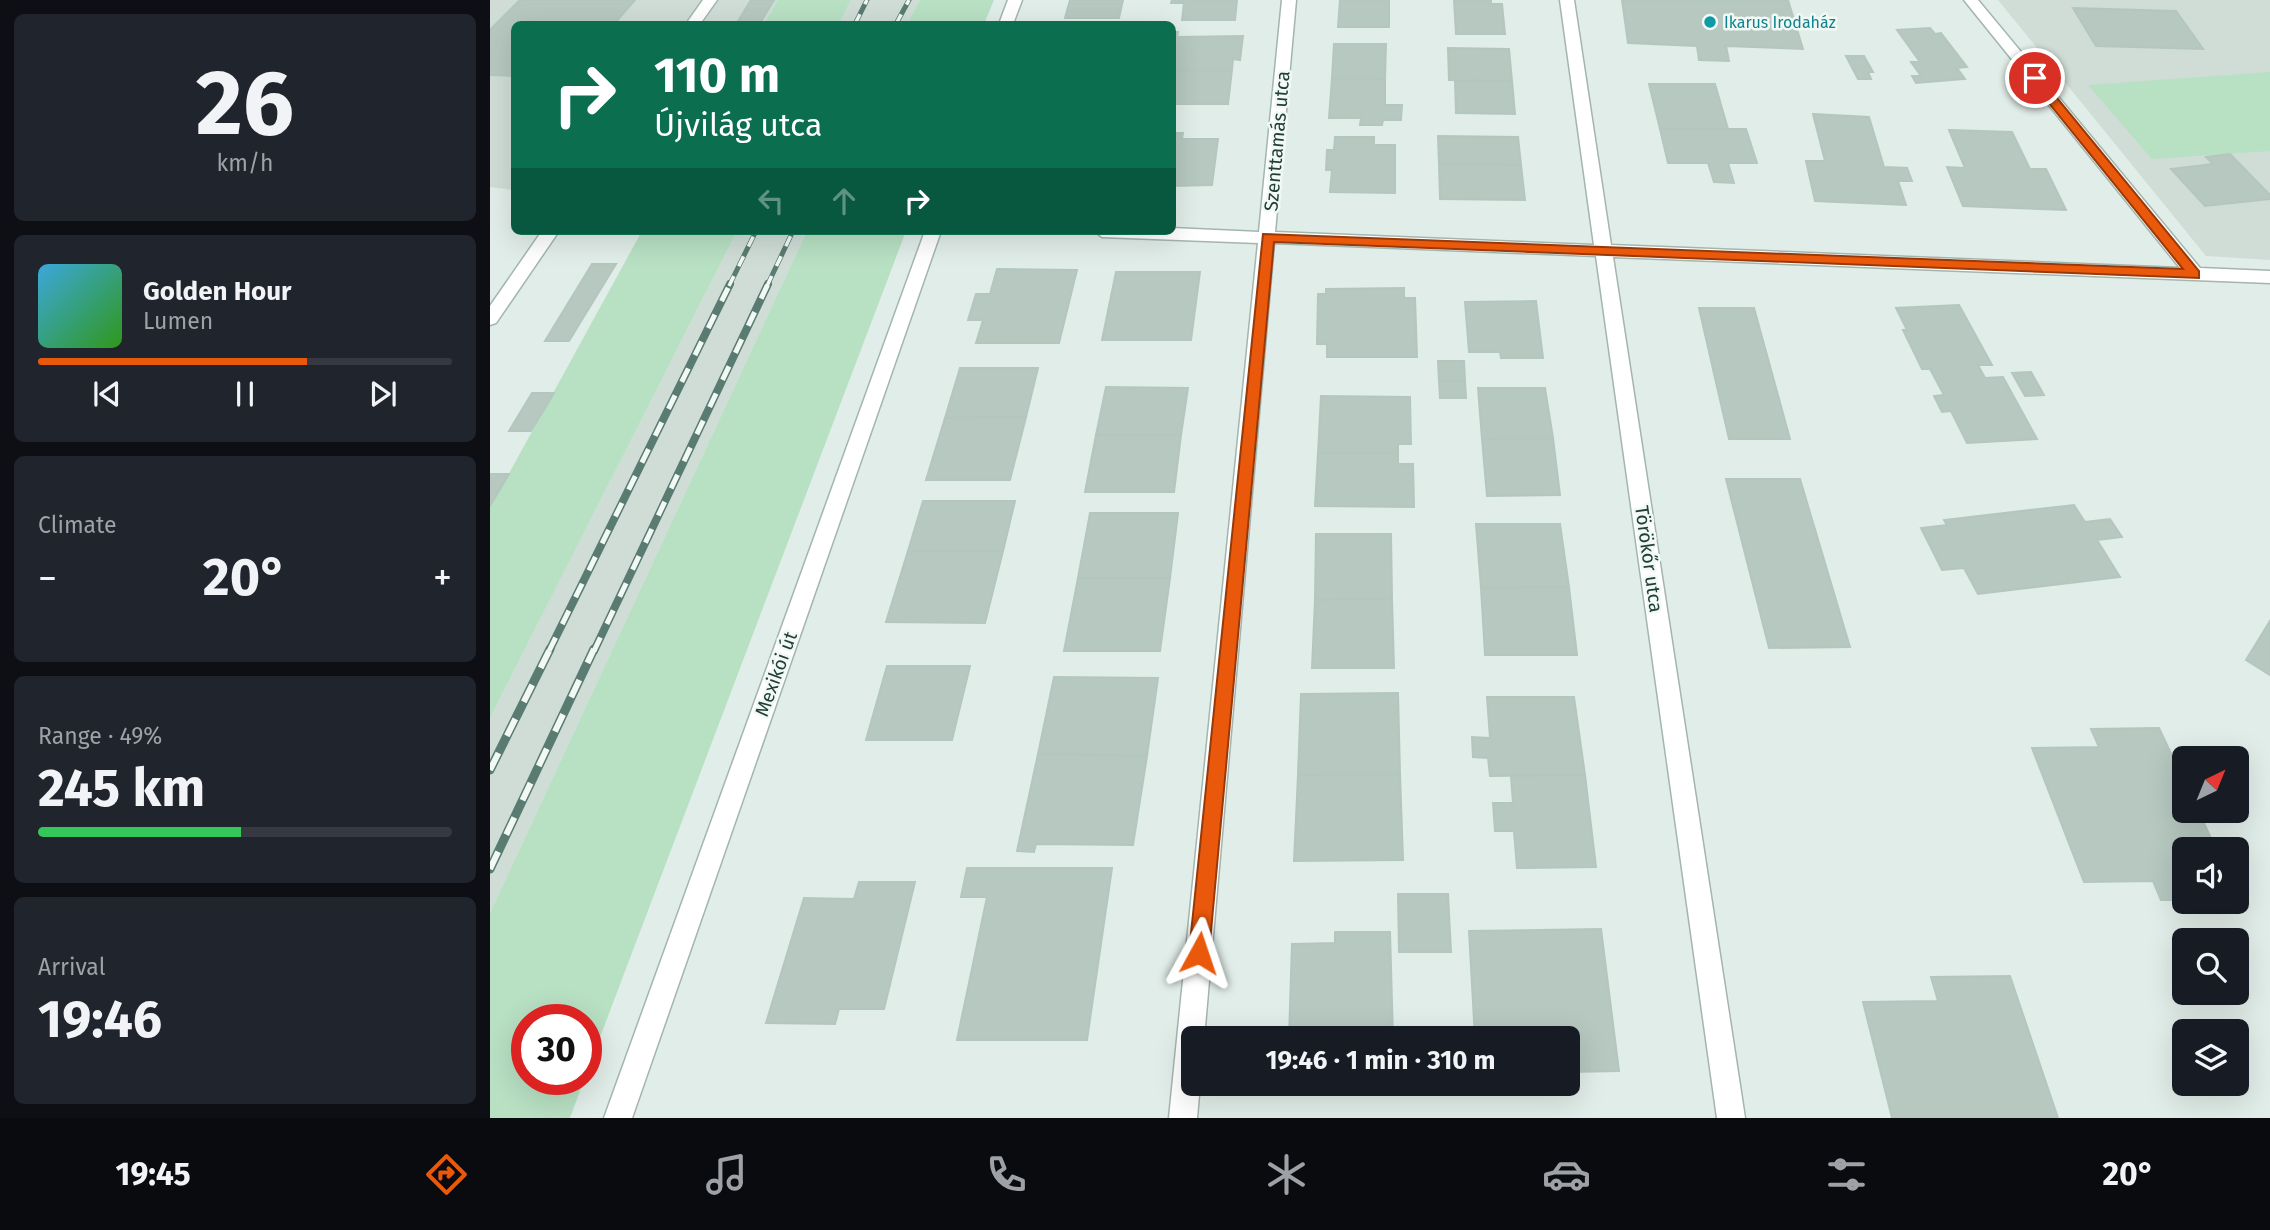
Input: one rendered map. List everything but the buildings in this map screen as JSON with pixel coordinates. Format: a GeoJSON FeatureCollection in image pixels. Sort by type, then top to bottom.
{"type":"FeatureCollection","features":[{"type":"Feature","properties":{"kind":"street"},"geometry":{"type":"LineString","coordinates":[[695,21],[710,0]]}},
{"type":"Feature","properties":{"kind":"street"},"geometry":{"type":"LineString","coordinates":[[1007,21],[1015,0]]}},
{"type":"Feature","properties":{"kind":"street","name":"Szenttamás utca"},"geometry":{"type":"LineString","coordinates":[[1183,1118],[1289,0]]}},
{"type":"Feature","properties":{"kind":"street","name":"Törökőr utca"},"geometry":{"type":"LineString","coordinates":[[1567,0],[1731,1118]]}},
{"type":"Feature","properties":{"kind":"street"},"geometry":{"type":"LineString","coordinates":[[1971,0],[2194,274]]}},
{"type":"Feature","properties":{"kind":"street"},"geometry":{"type":"LineString","coordinates":[[1176,234],[2270,277]]}},
{"type":"Feature","properties":{"kind":"street"},"geometry":{"type":"LineString","coordinates":[[490,319],[548,235]]}},
{"type":"Feature","properties":{"kind":"street","name":"Mexikói út"},"geometry":{"type":"LineString","coordinates":[[618,1118],[932,235]]}},
{"type":"Feature","properties":{"kind":"shaded area"},"geometry":{"type":"Polygon","coordinates":[[[490,0],[778,0],[766,21],[511,21],[511,190],[490,187],[490,0]]]}},
{"type":"Feature","properties":{"kind":"shaded area"},"geometry":{"type":"Polygon","coordinates":[[[851,0],[920,0],[909,21],[840,21],[851,0]]]}},
{"type":"Feature","properties":{"kind":"shaded area"},"geometry":{"type":"Polygon","coordinates":[[[1998,0],[2270,0],[2270,260],[2206,256],[1998,0]]]}},
{"type":"Feature","properties":{"kind":"shaded area"},"geometry":{"type":"Polygon","coordinates":[[[735,235],[805,235],[490,913],[490,718],[735,235]]]}},
{"type":"Feature","properties":{"kind":"green space"},"geometry":{"type":"Polygon","coordinates":[[[778,0],[851,0],[840,21],[766,21],[778,0]]]}},
{"type":"Feature","properties":{"kind":"green space"},"geometry":{"type":"Polygon","coordinates":[[[920,0],[994,0],[985,21],[909,21],[920,0]]]}},
{"type":"Feature","properties":{"kind":"green space"},"geometry":{"type":"Polygon","coordinates":[[[2270,72],[2270,151],[2152,159],[2088,85],[2270,72]]]}},
{"type":"Feature","properties":{"kind":"green space"},"geometry":{"type":"Polygon","coordinates":[[[640,235],[735,235],[490,718],[490,508],[640,235]]]}},
{"type":"Feature","properties":{"kind":"green space"},"geometry":{"type":"Polygon","coordinates":[[[805,235],[904,235],[602,1032],[602,1004],[511,1004],[511,1095],[578,1095],[570,1118],[490,1118],[490,913],[805,235]]]}},
{"type":"Feature","properties":{"kind":"railway"},"geometry":{"type":"LineString","coordinates":[[856,21],[867,0]]}},
{"type":"Feature","properties":{"kind":"railway"},"geometry":{"type":"LineString","coordinates":[[898,21],[909,0]]}},
{"type":"Feature","properties":{"kind":"railway"},"geometry":{"type":"LineString","coordinates":[[729,286],[754,235]]}},
{"type":"Feature","properties":{"kind":"railway"},"geometry":{"type":"LineString","coordinates":[[767,286],[791,235]]}},
{"type":"Feature","properties":{"kind":"railway"},"geometry":{"type":"LineString","coordinates":[[549,651],[730,284]]}},
{"type":"Feature","properties":{"kind":"railway"},"geometry":{"type":"LineString","coordinates":[[594,651],[768,284]]}},
{"type":"Feature","properties":{"kind":"railway"},"geometry":{"type":"LineString","coordinates":[[490,770],[550,649]]}},
{"type":"Feature","properties":{"kind":"railway"},"geometry":{"type":"LineString","coordinates":[[490,869],[594,649]]}},
{"type":"Feature","properties":{"kind":"place","name":"Ikarus Irodaház"},"geometry":{"type":"Point","coordinates":[1710,22]}},
{"type":"Feature","properties":{"kind":"route"},"geometry":{"type":"LineString","coordinates":[[1199,953],[1268,237],[2194,274],[2035,78]]}}]}
